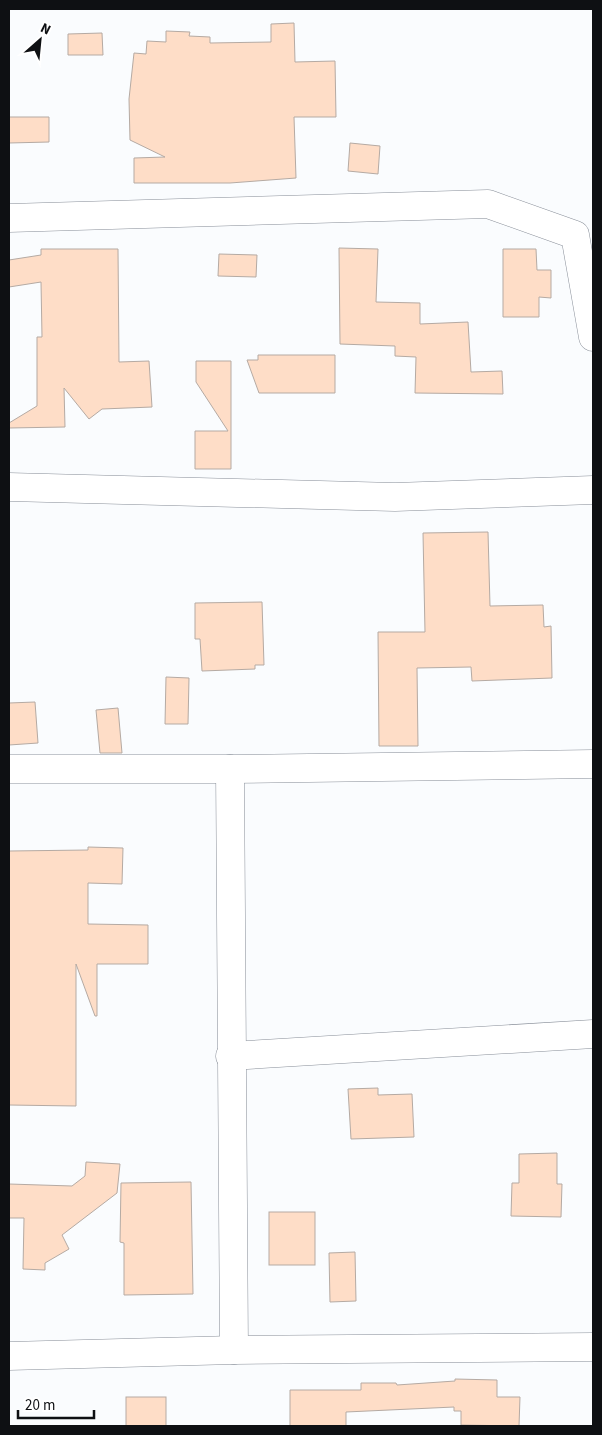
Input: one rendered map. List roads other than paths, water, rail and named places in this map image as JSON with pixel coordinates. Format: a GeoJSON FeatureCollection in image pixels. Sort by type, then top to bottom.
{"type":"FeatureCollection","features":[{"type":"Feature","properties":{"kind":"street"},"geometry":{"type":"LineString","coordinates":[[9,218],[488,204],[575,235],[593,338]]}},
{"type":"Feature","properties":{"kind":"street"},"geometry":{"type":"LineString","coordinates":[[9,487],[395,497],[593,490]]}},
{"type":"Feature","properties":{"kind":"street"},"geometry":{"type":"LineString","coordinates":[[9,768],[230,769],[593,764]]}},
{"type":"Feature","properties":{"kind":"street"},"geometry":{"type":"LineString","coordinates":[[230,769],[230,1056],[234,1350]]}},
{"type":"Feature","properties":{"kind":"street"},"geometry":{"type":"LineString","coordinates":[[230,1056],[593,1034]]}},
{"type":"Feature","properties":{"kind":"street"},"geometry":{"type":"LineString","coordinates":[[9,1356],[234,1350],[593,1347]]}}]}
